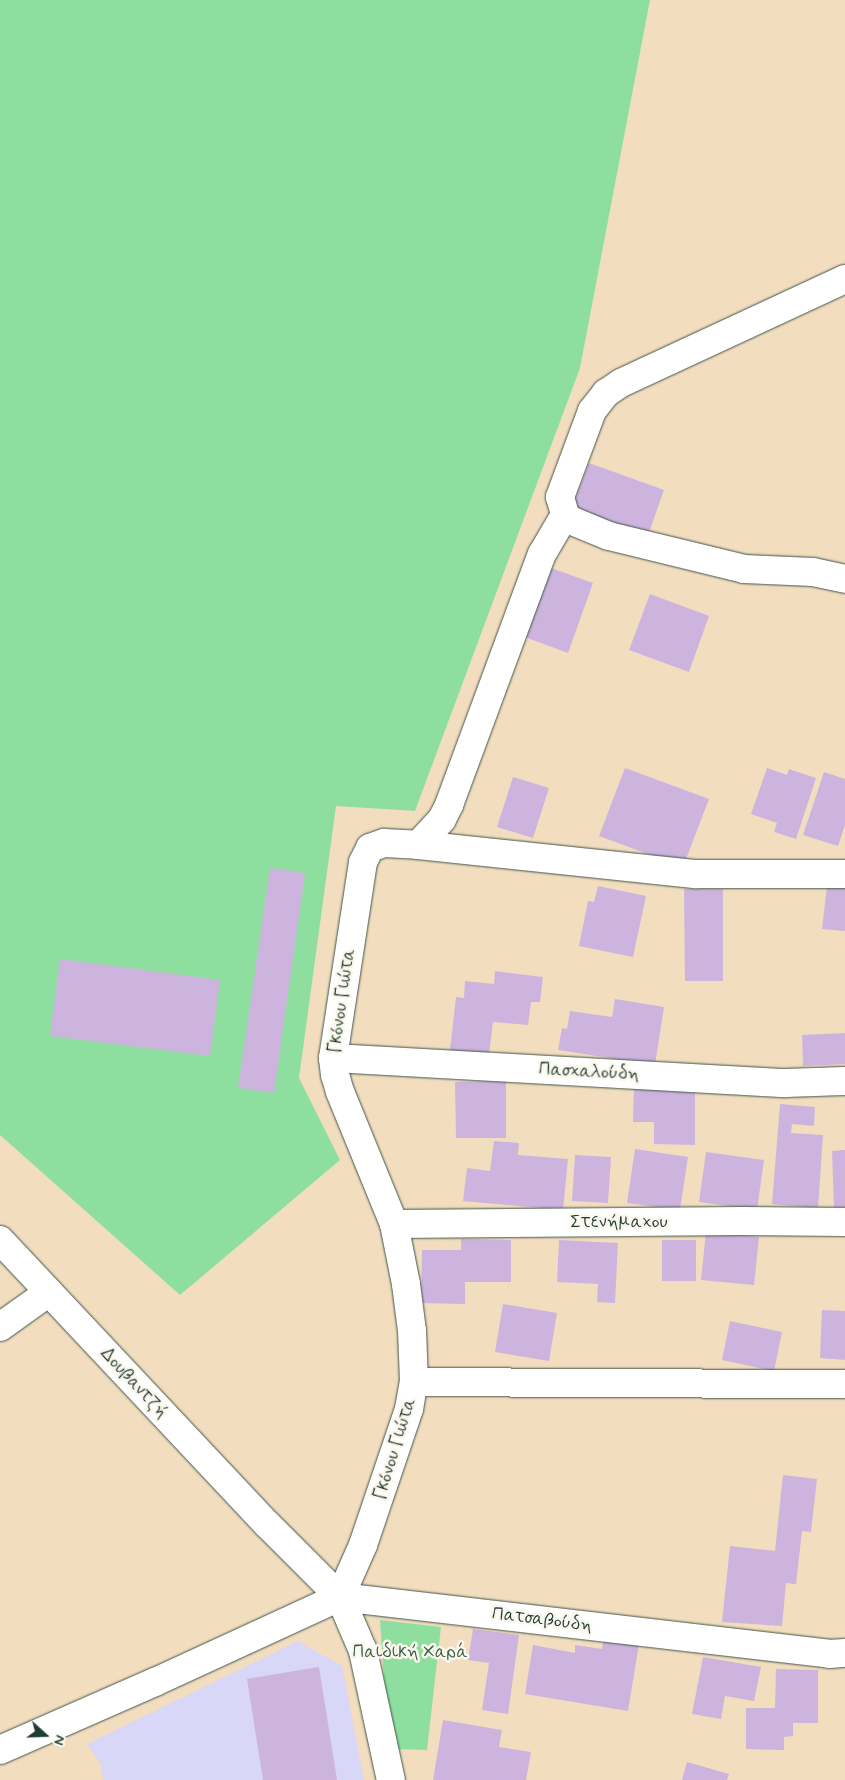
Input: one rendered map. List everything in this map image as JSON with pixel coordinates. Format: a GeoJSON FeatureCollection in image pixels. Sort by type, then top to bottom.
{"type":"FeatureCollection","features":[{"type":"Feature","properties":{"kind":"street"},"geometry":{"type":"LineString","coordinates":[[845,279],[621,383],[606,393],[592,411],[560,497],[565,515],[576,523],[609,536],[744,569],[813,572],[845,579]]}},
{"type":"Feature","properties":{"kind":"street"},"geometry":{"type":"LineString","coordinates":[[418,845],[442,819],[449,805],[542,554],[565,515]]}},
{"type":"Feature","properties":{"kind":"street","name":"Γκόνου Γιώτα"},"geometry":{"type":"LineString","coordinates":[[340,1597],[377,1507],[409,1409],[414,1382],[412,1331],[406,1284],[394,1224],[340,1092],[333,1058],[363,862],[370,848],[384,844],[418,845]]}},
{"type":"Feature","properties":{"kind":"street"},"geometry":{"type":"LineString","coordinates":[[418,845],[696,874],[845,874]]}},
{"type":"Feature","properties":{"kind":"street","name":"Πασχαλούδη"},"geometry":{"type":"LineString","coordinates":[[333,1058],[785,1083],[845,1081]]}},
{"type":"Feature","properties":{"kind":"street","name":"Στενήμαχου"},"geometry":{"type":"LineString","coordinates":[[394,1224],[845,1222]]}},
{"type":"Feature","properties":{"kind":"street","name":"Δουβαντζή"},"geometry":{"type":"LineString","coordinates":[[0,1240],[268,1525],[340,1597]]}},
{"type":"Feature","properties":{"kind":"street"},"geometry":{"type":"LineString","coordinates":[[0,1327],[48,1292]]}},
{"type":"Feature","properties":{"kind":"street"},"geometry":{"type":"LineString","coordinates":[[414,1382],[845,1384]]}},
{"type":"Feature","properties":{"kind":"street"},"geometry":{"type":"LineString","coordinates":[[0,1750],[155,1682],[340,1597],[363,1651],[391,1780]]}},
{"type":"Feature","properties":{"kind":"street","name":"Πατσαβούδη"},"geometry":{"type":"LineString","coordinates":[[340,1597],[828,1654],[845,1653]]}},
{"type":"Feature","properties":{"kind":"shaded area"},"geometry":{"type":"Polygon","coordinates":[[[298,1641],[342,1666],[364,1780],[103,1780],[101,1764],[87,1744],[298,1641]]]}},
{"type":"Feature","properties":{"kind":"green space"},"geometry":{"type":"Polygon","coordinates":[[[0,0],[650,0],[580,368],[415,811],[336,806],[299,1078],[340,1160],[180,1295],[0,1135],[0,0]]]}},
{"type":"Feature","properties":{"kind":"green space","name":"Παιδική Χαρά"},"geometry":{"type":"Polygon","coordinates":[[[380,1620],[441,1627],[427,1750],[389,1749],[380,1620]]]}},
{"type":"Feature","properties":{"kind":"building"},"geometry":{"type":"Polygon","coordinates":[[[589,463],[664,490],[647,538],[571,510],[589,463]]]}},
{"type":"Feature","properties":{"kind":"building"},"geometry":{"type":"Polygon","coordinates":[[[548,567],[593,583],[568,653],[522,636],[548,567]]]}},
{"type":"Feature","properties":{"kind":"building"},"geometry":{"type":"Polygon","coordinates":[[[650,594],[709,616],[689,672],[629,650],[650,594]]]}},
{"type":"Feature","properties":{"kind":"building"},"geometry":{"type":"Polygon","coordinates":[[[625,768],[709,799],[683,867],[599,836],[625,768]]]}},
{"type":"Feature","properties":{"kind":"building"},"geometry":{"type":"Polygon","coordinates":[[[767,768],[787,775],[789,769],[816,778],[796,839],[774,832],[777,823],[751,814],[767,768]]]}},
{"type":"Feature","properties":{"kind":"building"},"geometry":{"type":"Polygon","coordinates":[[[824,772],[845,779],[845,825],[838,846],[803,835],[824,772]]]}},
{"type":"Feature","properties":{"kind":"building"},"geometry":{"type":"Polygon","coordinates":[[[513,777],[549,788],[533,838],[497,827],[513,777]]]}},
{"type":"Feature","properties":{"kind":"building"},"geometry":{"type":"Polygon","coordinates":[[[270,868],[305,873],[274,1093],[238,1088],[270,868]]]}},
{"type":"Feature","properties":{"kind":"building"},"geometry":{"type":"Polygon","coordinates":[[[828,878],[845,880],[845,931],[822,929],[828,878]]]}},
{"type":"Feature","properties":{"kind":"building"},"geometry":{"type":"Polygon","coordinates":[[[598,886],[646,896],[633,957],[579,946],[588,901],[594,902],[598,886]]]}},
{"type":"Feature","properties":{"kind":"building"},"geometry":{"type":"Polygon","coordinates":[[[684,889],[723,889],[723,981],[685,981],[684,889]]]}},
{"type":"Feature","properties":{"kind":"building"},"geometry":{"type":"Polygon","coordinates":[[[60,959],[220,980],[210,1056],[50,1036],[60,959]]]}},
{"type":"Feature","properties":{"kind":"building"},"geometry":{"type":"Polygon","coordinates":[[[495,971],[543,977],[540,1002],[531,1002],[528,1025],[493,1022],[489,1054],[450,1050],[456,997],[464,998],[465,981],[494,984],[495,971]]]}},
{"type":"Feature","properties":{"kind":"building"},"geometry":{"type":"Polygon","coordinates":[[[615,999],[664,1007],[655,1065],[558,1050],[562,1028],[567,1029],[570,1011],[612,1017],[615,999]]]}},
{"type":"Feature","properties":{"kind":"building"},"geometry":{"type":"Polygon","coordinates":[[[845,1033],[845,1064],[803,1066],[802,1035],[845,1033]]]}},
{"type":"Feature","properties":{"kind":"building"},"geometry":{"type":"Polygon","coordinates":[[[506,1081],[506,1138],[456,1138],[455,1082],[506,1081]]]}},
{"type":"Feature","properties":{"kind":"building"},"geometry":{"type":"Polygon","coordinates":[[[634,1086],[695,1087],[695,1145],[654,1144],[654,1122],[633,1122],[634,1086]]]}},
{"type":"Feature","properties":{"kind":"building"},"geometry":{"type":"Polygon","coordinates":[[[780,1104],[815,1107],[814,1126],[792,1124],[791,1133],[823,1135],[818,1208],[772,1204],[780,1104]]]}},
{"type":"Feature","properties":{"kind":"building"},"geometry":{"type":"Polygon","coordinates":[[[494,1141],[519,1143],[518,1155],[568,1159],[563,1210],[463,1201],[467,1168],[490,1171],[494,1141]]]}},
{"type":"Feature","properties":{"kind":"building"},"geometry":{"type":"Polygon","coordinates":[[[635,1149],[688,1157],[680,1210],[627,1203],[635,1149]]]}},
{"type":"Feature","properties":{"kind":"building"},"geometry":{"type":"Polygon","coordinates":[[[845,1150],[845,1207],[834,1207],[832,1151],[845,1150]]]}},
{"type":"Feature","properties":{"kind":"building"},"geometry":{"type":"Polygon","coordinates":[[[706,1152],[764,1160],[757,1210],[699,1202],[706,1152]]]}},
{"type":"Feature","properties":{"kind":"building"},"geometry":{"type":"Polygon","coordinates":[[[575,1155],[611,1157],[608,1203],[572,1201],[575,1155]]]}},
{"type":"Feature","properties":{"kind":"building"},"geometry":{"type":"Polygon","coordinates":[[[706,1232],[759,1237],[754,1285],[701,1280],[706,1232]]]}},
{"type":"Feature","properties":{"kind":"building"},"geometry":{"type":"Polygon","coordinates":[[[461,1239],[511,1240],[511,1282],[465,1282],[465,1304],[421,1303],[422,1250],[461,1250],[461,1239]]]}},
{"type":"Feature","properties":{"kind":"building"},"geometry":{"type":"Polygon","coordinates":[[[559,1240],[618,1243],[615,1303],[597,1302],[598,1284],[557,1282],[559,1240]]]}},
{"type":"Feature","properties":{"kind":"building"},"geometry":{"type":"Polygon","coordinates":[[[662,1240],[696,1240],[696,1281],[662,1281],[662,1240]]]}},
{"type":"Feature","properties":{"kind":"building"},"geometry":{"type":"Polygon","coordinates":[[[503,1304],[557,1313],[549,1361],[495,1352],[503,1304]]]}},
{"type":"Feature","properties":{"kind":"building"},"geometry":{"type":"Polygon","coordinates":[[[822,1310],[845,1311],[845,1360],[820,1358],[822,1310]]]}},
{"type":"Feature","properties":{"kind":"building"},"geometry":{"type":"Polygon","coordinates":[[[730,1321],[782,1332],[774,1371],[722,1360],[730,1321]]]}},
{"type":"Feature","properties":{"kind":"building"},"geometry":{"type":"Polygon","coordinates":[[[783,1475],[817,1479],[811,1532],[802,1531],[796,1584],[786,1583],[782,1626],[722,1622],[730,1546],[775,1551],[783,1475]]]}},
{"type":"Feature","properties":{"kind":"building"},"geometry":{"type":"Polygon","coordinates":[[[473,1629],[519,1635],[508,1714],[482,1710],[489,1663],[468,1660],[473,1629]]]}},
{"type":"Feature","properties":{"kind":"building"},"geometry":{"type":"Polygon","coordinates":[[[604,1638],[639,1644],[628,1711],[525,1694],[533,1645],[575,1653],[575,1645],[602,1649],[604,1638]]]}},
{"type":"Feature","properties":{"kind":"building"},"geometry":{"type":"Polygon","coordinates":[[[703,1657],[761,1667],[754,1701],[725,1696],[721,1719],[692,1714],[703,1657]]]}},
{"type":"Feature","properties":{"kind":"building"},"geometry":{"type":"Polygon","coordinates":[[[319,1667],[337,1780],[263,1780],[247,1679],[319,1667]]]}},
{"type":"Feature","properties":{"kind":"building"},"geometry":{"type":"Polygon","coordinates":[[[776,1669],[818,1670],[818,1723],[793,1723],[793,1736],[784,1737],[784,1750],[746,1749],[746,1708],[775,1708],[776,1669]]]}},
{"type":"Feature","properties":{"kind":"building"},"geometry":{"type":"Polygon","coordinates":[[[443,1720],[502,1730],[499,1747],[531,1752],[526,1780],[433,1780],[443,1720]]]}},
{"type":"Feature","properties":{"kind":"building"},"geometry":{"type":"Polygon","coordinates":[[[687,1762],[729,1774],[727,1780],[682,1780],[687,1762]]]}}]}
